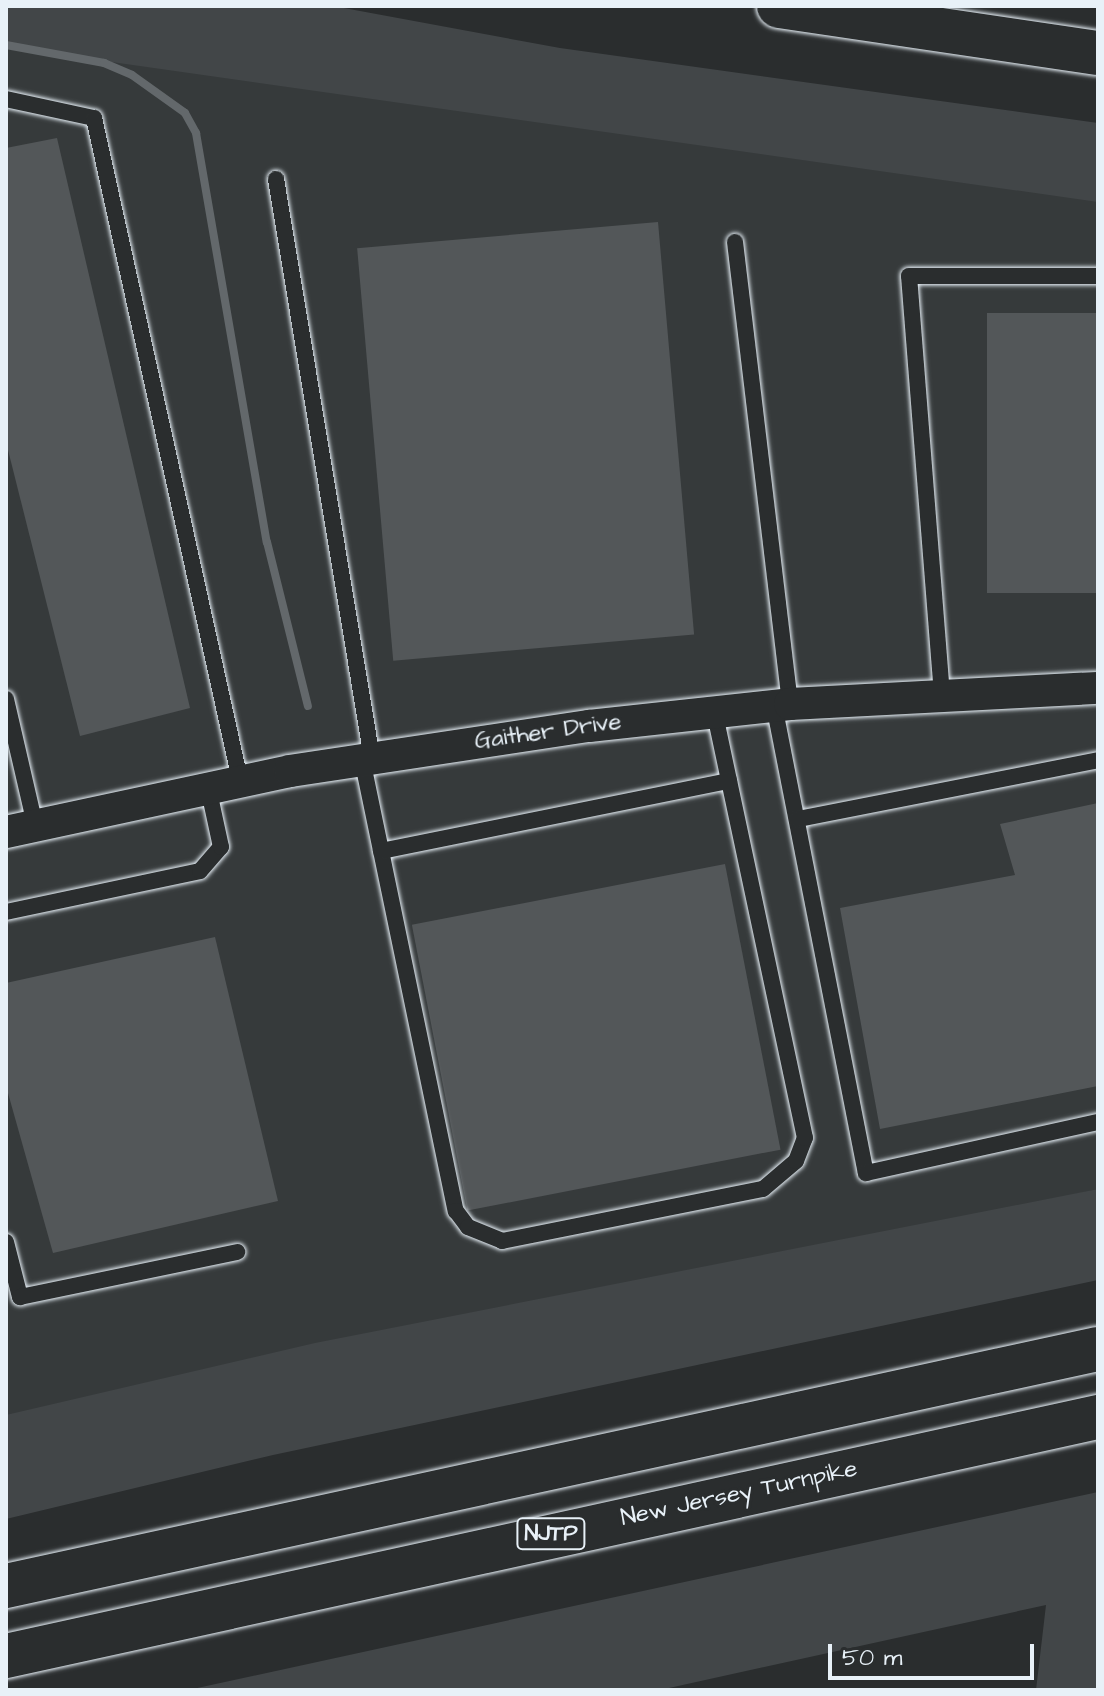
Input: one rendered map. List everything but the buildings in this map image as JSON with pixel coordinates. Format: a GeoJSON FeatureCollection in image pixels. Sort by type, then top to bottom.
{"type":"FeatureCollection","features":[{"type":"Feature","properties":{"kind":"highway"},"geometry":{"type":"LineString","coordinates":[[779,6],[1098,53]]}},
{"type":"Feature","properties":{"kind":"highway"},"geometry":{"type":"LineString","coordinates":[[6,1586],[1098,1349]]}},
{"type":"Feature","properties":{"kind":"highway","name":"New Jersey Turnpike"},"geometry":{"type":"LineString","coordinates":[[6,1656],[1098,1417]]}},
{"type":"Feature","properties":{"kind":"street","name":"Gaither Drive"},"geometry":{"type":"LineString","coordinates":[[21,829],[240,780],[367,758],[714,711],[782,704],[1098,688]]}},
{"type":"Feature","properties":{"kind":"lane"},"geometry":{"type":"LineString","coordinates":[[6,99],[94,118],[240,780]]}},
{"type":"Feature","properties":{"kind":"lane"},"geometry":{"type":"LineString","coordinates":[[276,179],[381,851],[456,1211],[468,1227],[502,1241],[763,1189],[796,1161],[805,1138],[714,711]]}},
{"type":"Feature","properties":{"kind":"lane"},"geometry":{"type":"LineString","coordinates":[[735,242],[782,704],[798,819],[866,1173],[1098,1122]]}},
{"type":"Feature","properties":{"kind":"lane"},"geometry":{"type":"LineString","coordinates":[[942,695],[909,276],[1098,276]]}},
{"type":"Feature","properties":{"kind":"lane"},"geometry":{"type":"LineString","coordinates":[[6,699],[21,829]]}},
{"type":"Feature","properties":{"kind":"lane"},"geometry":{"type":"LineString","coordinates":[[798,819],[1098,760]]}},
{"type":"Feature","properties":{"kind":"lane"},"geometry":{"type":"LineString","coordinates":[[381,851],[729,781]]}},
{"type":"Feature","properties":{"kind":"lane"},"geometry":{"type":"LineString","coordinates":[[6,912],[200,871],[221,847],[208,787]]}},
{"type":"Feature","properties":{"kind":"lane"},"geometry":{"type":"LineString","coordinates":[[6,1242],[20,1297],[237,1252]]}},
{"type":"Feature","properties":{"kind":"shaded area"},"geometry":{"type":"Polygon","coordinates":[[[6,6],[1098,175],[1098,1189],[6,1446],[6,6]]]}},
{"type":"Feature","properties":{"kind":"shaded area"},"geometry":{"type":"Polygon","coordinates":[[[6,6],[333,6],[560,48],[1098,123],[1098,202],[6,47],[6,6]]]}},
{"type":"Feature","properties":{"kind":"shaded area"},"geometry":{"type":"Polygon","coordinates":[[[1098,1189],[1098,1280],[273,1455],[6,1519],[6,1415],[315,1343],[1098,1189]]]}},
{"type":"Feature","properties":{"kind":"shaded area"},"geometry":{"type":"Polygon","coordinates":[[[1098,1492],[1098,1690],[1036,1690],[1046,1605],[660,1690],[188,1690],[1098,1492]]]}},
{"type":"Feature","properties":{"kind":"waterway"},"geometry":{"type":"LineString","coordinates":[[6,45],[104,63],[132,75],[185,113],[196,133],[267,542],[308,706]]}}]}
